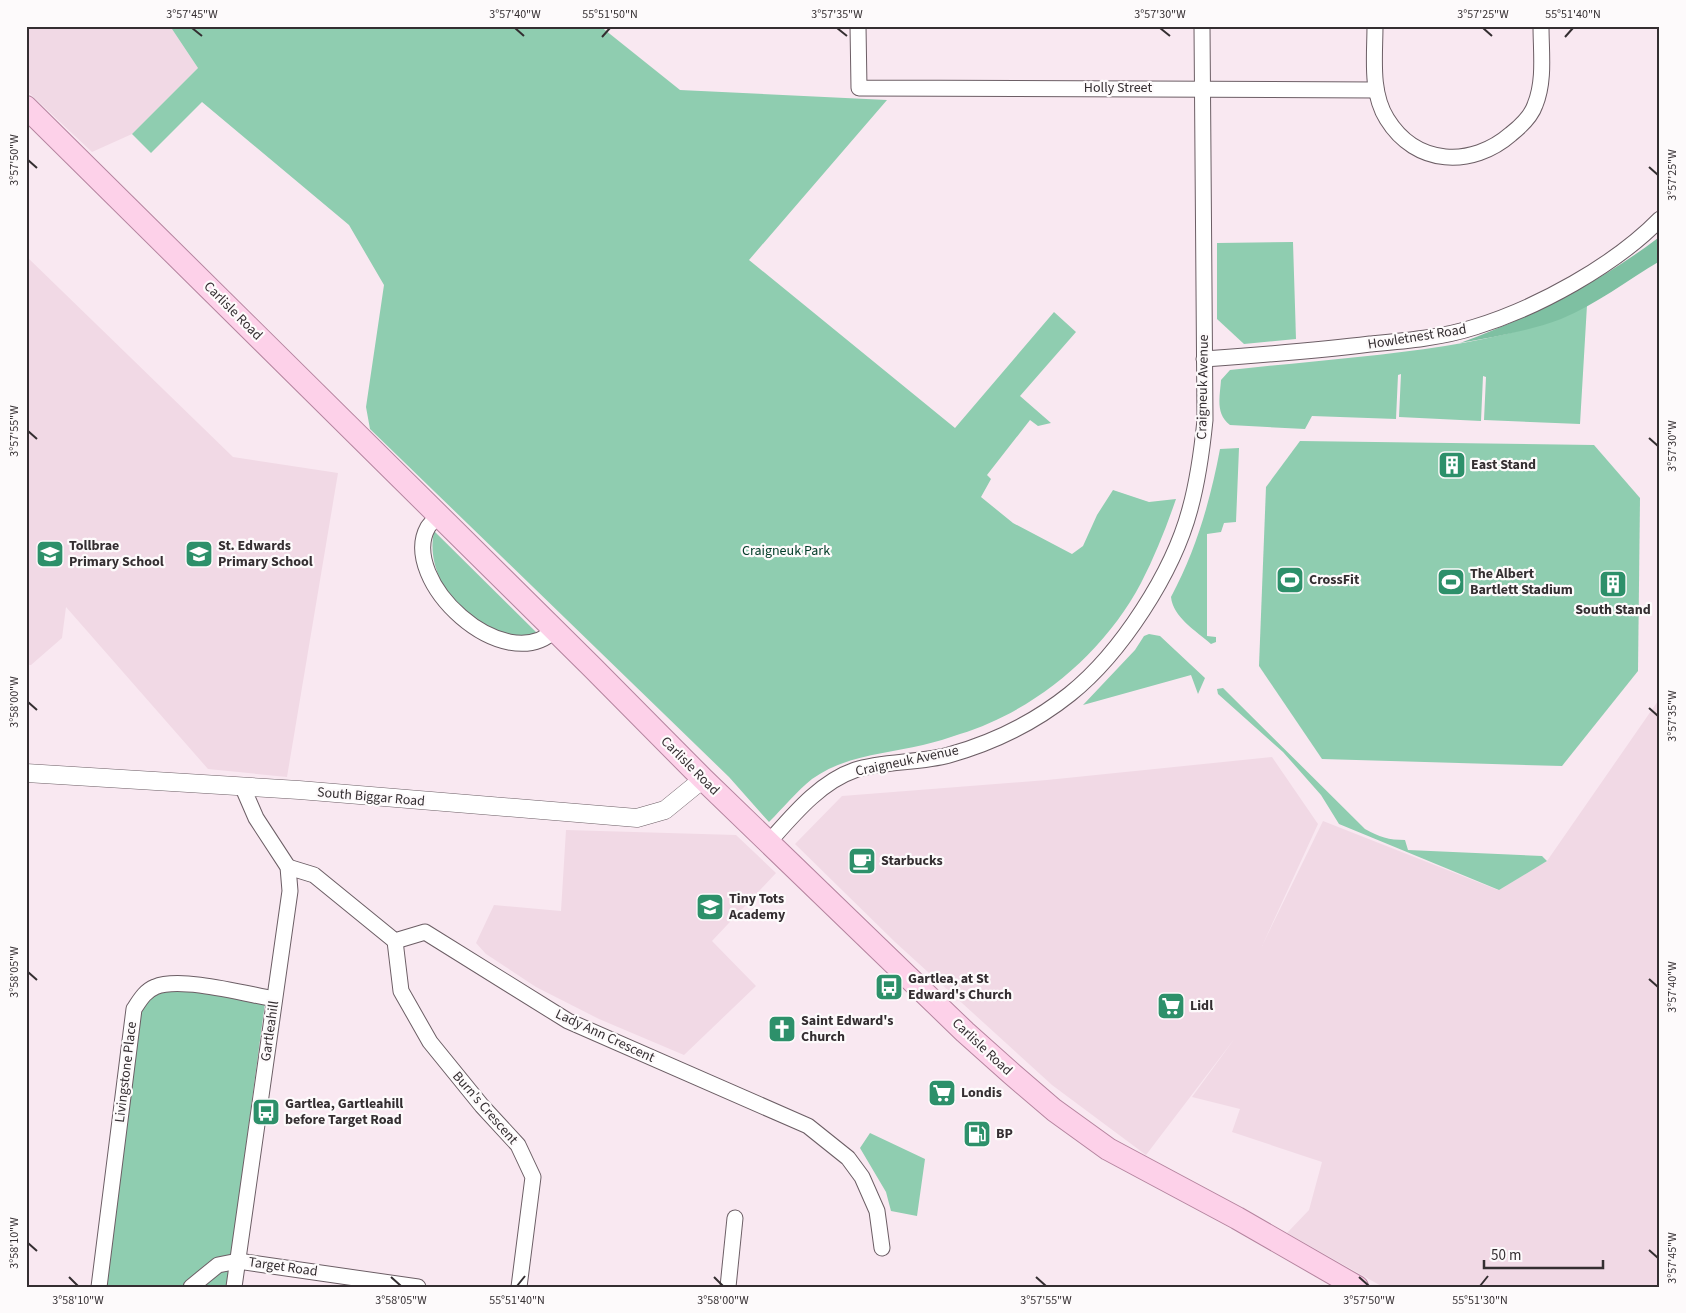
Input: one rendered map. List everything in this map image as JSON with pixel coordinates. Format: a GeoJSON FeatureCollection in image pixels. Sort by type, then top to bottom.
{"type":"FeatureCollection","features":[{"type":"Feature","properties":{"kind":"main road","name":"Carlisle Road"},"geometry":{"type":"LineString","coordinates":[[26,107],[703,779],[965,1032],[1054,1110],[1108,1149],[1236,1218],[1357,1287]]}},
{"type":"Feature","properties":{"kind":"street","name":"Holly Street"},"geometry":{"type":"LineString","coordinates":[[858,26],[859,88],[1376,90]]}},
{"type":"Feature","properties":{"kind":"street","name":"Craigneuk Avenue"},"geometry":{"type":"LineString","coordinates":[[769,842],[820,789],[855,770],[948,756],[992,740],[1032,720],[1070,694],[1103,661],[1127,633],[1145,606],[1180,540],[1188,518],[1200,468],[1205,420],[1202,26]]}},
{"type":"Feature","properties":{"kind":"street"},"geometry":{"type":"LineString","coordinates":[[1375,26],[1376,90],[1387,120],[1398,133],[1419,149],[1447,158],[1475,156],[1504,140],[1528,118],[1535,106],[1540,89],[1541,26]]}},
{"type":"Feature","properties":{"kind":"street","name":"Howletnest Road"},"geometry":{"type":"LineString","coordinates":[[1204,359],[1415,340],[1474,327],[1535,303],[1579,281],[1621,252],[1660,219]]}},
{"type":"Feature","properties":{"kind":"street"},"geometry":{"type":"LineString","coordinates":[[438,516],[428,527],[425,536],[423,547],[425,558],[432,579],[443,598],[458,615],[478,630],[511,643],[538,642],[555,630]]}},
{"type":"Feature","properties":{"kind":"street","name":"South Biggar Road"},"geometry":{"type":"LineString","coordinates":[[26,773],[636,818],[665,810],[703,779]]}},
{"type":"Feature","properties":{"kind":"street","name":"Gartleahill"},"geometry":{"type":"LineString","coordinates":[[234,1287],[290,891],[288,867],[256,818],[243,788]]}},
{"type":"Feature","properties":{"kind":"street"},"geometry":{"type":"LineString","coordinates":[[288,867],[314,875],[395,941]]}},
{"type":"Feature","properties":{"kind":"street","name":"Lady Ann Crescent"},"geometry":{"type":"LineString","coordinates":[[395,941],[425,932],[568,1021],[808,1126],[848,1158],[862,1177],[877,1211],[882,1248]]}},
{"type":"Feature","properties":{"kind":"street","name":"Burn's Crescent"},"geometry":{"type":"LineString","coordinates":[[395,941],[401,991],[430,1042],[482,1106],[518,1145],[533,1177],[519,1287]]}},
{"type":"Feature","properties":{"kind":"street","name":"Livingstone Place"},"geometry":{"type":"LineString","coordinates":[[99,1287],[134,1009],[144,994],[155,987],[175,982],[274,998]]}},
{"type":"Feature","properties":{"kind":"street"},"geometry":{"type":"LineString","coordinates":[[728,1287],[735,1218]]}},
{"type":"Feature","properties":{"kind":"street"},"geometry":{"type":"LineString","coordinates":[[191,1287],[218,1265],[238,1261]]}},
{"type":"Feature","properties":{"kind":"street","name":"Target Road"},"geometry":{"type":"LineString","coordinates":[[238,1261],[418,1287]]}},
{"type":"Feature","properties":{"kind":"shaded area"},"geometry":{"type":"Polygon","coordinates":[[[26,26],[170,26],[198,68],[132,134],[92,152],[26,90],[26,26]]]}},
{"type":"Feature","properties":{"kind":"shaded area","name":"St. Edwards Primary School"},"geometry":{"type":"Polygon","coordinates":[[[26,256],[233,457],[338,473],[287,777],[208,769],[66,607],[62,638],[31,665],[26,665],[26,256]]]}},
{"type":"Feature","properties":{"kind":"shaded area"},"geometry":{"type":"Polygon","coordinates":[[[1660,698],[1660,1287],[1383,1287],[1287,1233],[1309,1210],[1322,1162],[1232,1132],[1240,1109],[1192,1097],[1235,1038],[1146,1155],[1052,1085],[895,942],[795,844],[842,796],[1047,780],[1272,757],[1318,824],[1262,946],[1323,821],[1498,890],[1547,861],[1660,698]]]}},
{"type":"Feature","properties":{"kind":"shaded area"},"geometry":{"type":"Polygon","coordinates":[[[566,830],[736,835],[776,873],[712,941],[756,986],[684,1055],[599,1019],[536,987],[486,954],[476,943],[494,905],[561,911],[566,830]]]}},
{"type":"Feature","properties":{"kind":"green space","name":"Craigneuk Park"},"geometry":{"type":"Polygon","coordinates":[[[170,26],[600,26],[680,90],[887,100],[749,260],[955,428],[1054,312],[1076,332],[1020,396],[1051,423],[1038,426],[1030,420],[987,475],[991,479],[981,497],[1013,523],[1072,554],[1083,546],[1097,515],[1113,490],[1149,502],[1176,499],[1151,563],[1126,609],[1108,633],[1065,676],[1015,711],[988,724],[960,734],[923,745],[866,756],[838,765],[812,779],[769,822],[729,777],[370,429],[366,407],[384,285],[349,225],[202,102],[151,153],[132,134],[198,68],[170,26]]]}},
{"type":"Feature","properties":{"kind":"green space"},"geometry":{"type":"Polygon","coordinates":[[[1658,238],[1660,261],[1586,307],[1561,319],[1536,327],[1460,343],[1512,322],[1563,298],[1635,255],[1658,238]]]}},
{"type":"Feature","properties":{"kind":"green space"},"geometry":{"type":"Polygon","coordinates":[[[1293,242],[1296,339],[1244,344],[1217,319],[1217,243],[1293,242]]]}},
{"type":"Feature","properties":{"kind":"green space"},"geometry":{"type":"Polygon","coordinates":[[[1587,305],[1580,424],[1484,420],[1486,377],[1483,376],[1481,421],[1399,417],[1401,374],[1398,375],[1396,419],[1312,416],[1305,429],[1230,425],[1225,421],[1220,410],[1221,380],[1230,370],[1418,350],[1463,343],[1500,336],[1536,326],[1587,305]]]}},
{"type":"Feature","properties":{"kind":"green space","name":"The Albert Bartlett Stadium"},"geometry":{"type":"Polygon","coordinates":[[[1300,441],[1594,445],[1640,498],[1638,671],[1562,766],[1322,759],[1259,666],[1266,487],[1300,441]]]}},
{"type":"Feature","properties":{"kind":"green space"},"geometry":{"type":"Polygon","coordinates":[[[1239,448],[1236,522],[1224,523],[1221,532],[1207,534],[1207,636],[1216,637],[1216,642],[1211,644],[1192,629],[1181,617],[1176,611],[1171,597],[1188,562],[1201,525],[1212,488],[1220,449],[1239,448]]]}},
{"type":"Feature","properties":{"kind":"green space"},"geometry":{"type":"Polygon","coordinates":[[[434,531],[536,632],[533,635],[510,635],[493,630],[477,622],[463,611],[451,597],[435,566],[434,531]]]}},
{"type":"Feature","properties":{"kind":"green space"},"geometry":{"type":"Polygon","coordinates":[[[1149,634],[1160,636],[1205,678],[1198,694],[1191,675],[1083,705],[1135,650],[1144,636],[1149,634]]]}},
{"type":"Feature","properties":{"kind":"green space"},"geometry":{"type":"Polygon","coordinates":[[[1223,688],[1370,832],[1389,839],[1405,840],[1408,850],[1542,856],[1547,861],[1499,890],[1339,824],[1321,795],[1283,752],[1218,694],[1217,689],[1223,688]]]}},
{"type":"Feature","properties":{"kind":"green space"},"geometry":{"type":"Polygon","coordinates":[[[176,986],[265,1003],[227,1287],[102,1287],[137,1011],[148,997],[176,986]]]}},
{"type":"Feature","properties":{"kind":"green space"},"geometry":{"type":"Polygon","coordinates":[[[870,1133],[925,1159],[917,1216],[891,1211],[886,1192],[860,1148],[870,1133]]]}},
{"type":"Feature","properties":{"kind":"place","name":"East Stand"},"geometry":{"type":"Point","coordinates":[1452,465]}},
{"type":"Feature","properties":{"kind":"place","name":"Tollbrae Primary School"},"geometry":{"type":"Point","coordinates":[50,554]}},
{"type":"Feature","properties":{"kind":"place","name":"St. Edwards Primary School"},"geometry":{"type":"Point","coordinates":[199,554]}},
{"type":"Feature","properties":{"kind":"place","name":"CrossFit"},"geometry":{"type":"Point","coordinates":[1290,580]}},
{"type":"Feature","properties":{"kind":"place","name":"The Albert Bartlett Stadium"},"geometry":{"type":"Point","coordinates":[1451,582]}},
{"type":"Feature","properties":{"kind":"place","name":"South Stand"},"geometry":{"type":"Point","coordinates":[1613,584]}},
{"type":"Feature","properties":{"kind":"place","name":"Starbucks"},"geometry":{"type":"Point","coordinates":[862,861]}},
{"type":"Feature","properties":{"kind":"place","name":"Tiny Tots Academy"},"geometry":{"type":"Point","coordinates":[710,907]}},
{"type":"Feature","properties":{"kind":"place","name":"Gartlea, at St Edward's Church"},"geometry":{"type":"Point","coordinates":[889,987]}},
{"type":"Feature","properties":{"kind":"place","name":"Lidl"},"geometry":{"type":"Point","coordinates":[1171,1006]}},
{"type":"Feature","properties":{"kind":"place","name":"Saint Edward's Church"},"geometry":{"type":"Point","coordinates":[782,1029]}},
{"type":"Feature","properties":{"kind":"place","name":"Londis"},"geometry":{"type":"Point","coordinates":[942,1093]}},
{"type":"Feature","properties":{"kind":"place","name":"Gartlea, Gartleahill before Target Road"},"geometry":{"type":"Point","coordinates":[266,1112]}},
{"type":"Feature","properties":{"kind":"place","name":"BP"},"geometry":{"type":"Point","coordinates":[977,1134]}}]}
